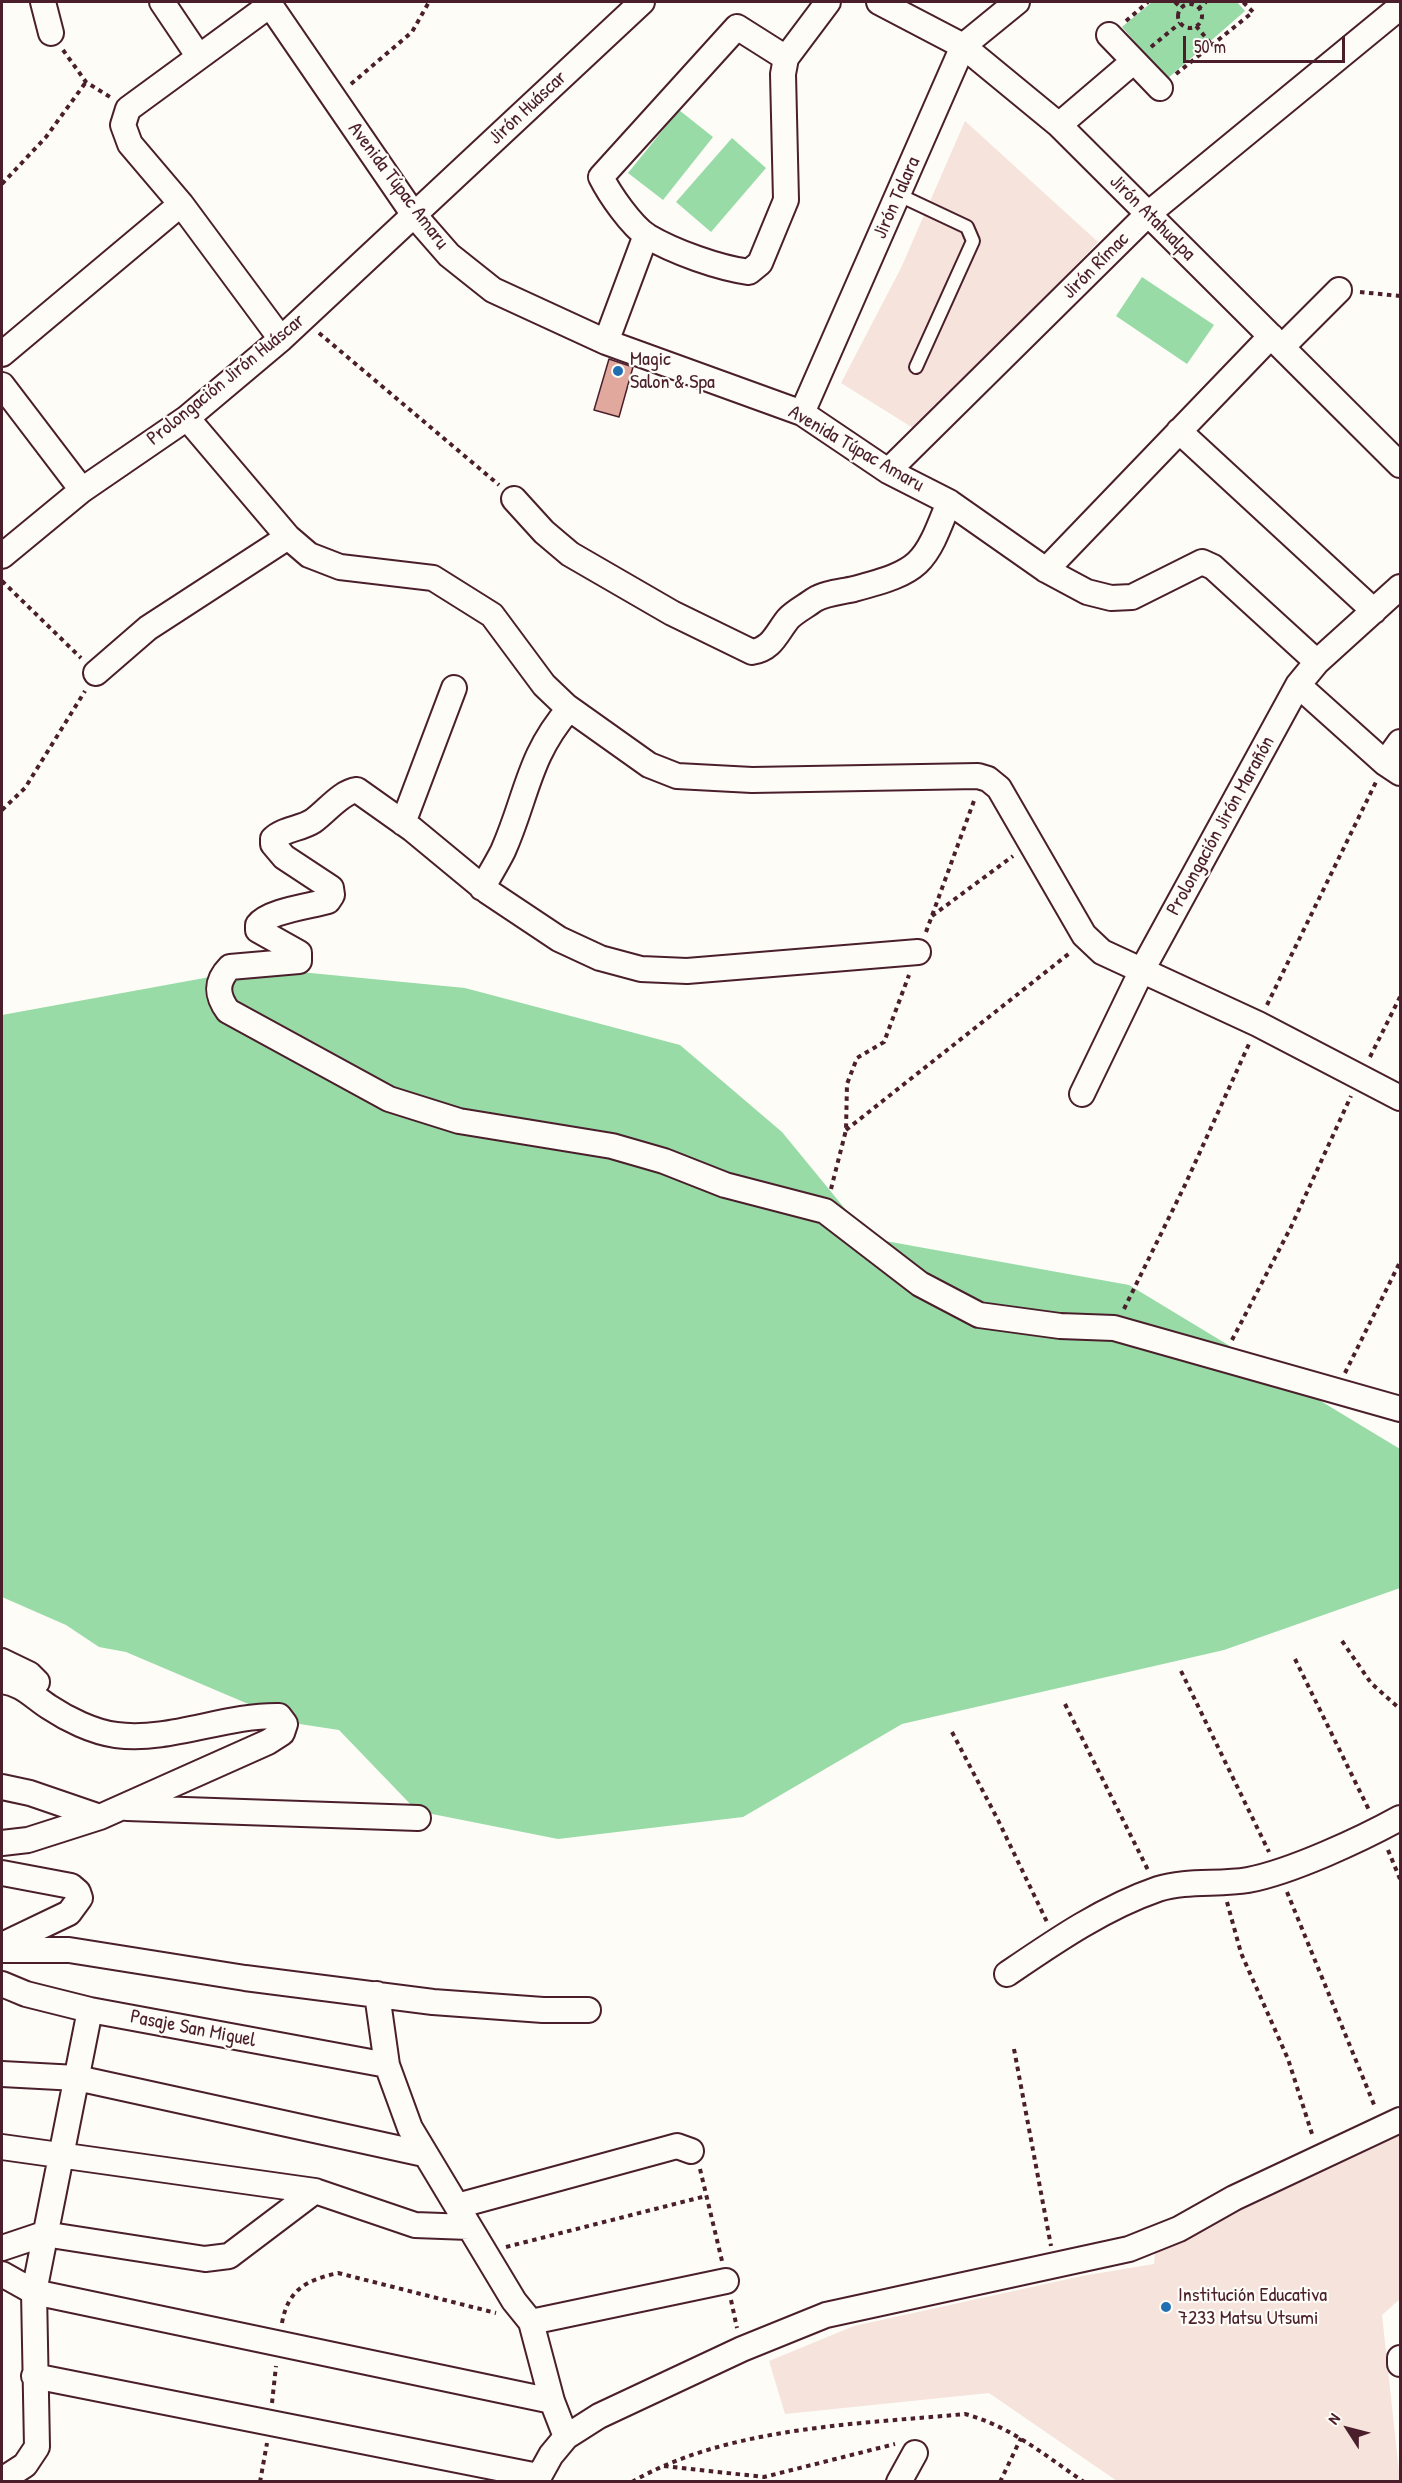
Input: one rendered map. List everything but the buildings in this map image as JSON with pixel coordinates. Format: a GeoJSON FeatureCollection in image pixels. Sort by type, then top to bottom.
{"type":"FeatureCollection","features":[{"type":"Feature","properties":{"kind":"street"},"geometry":{"type":"LineString","coordinates":[[43,2],[51,33]]}},
{"type":"Feature","properties":{"kind":"street"},"geometry":{"type":"LineString","coordinates":[[162,2],[199,57]]}},
{"type":"Feature","properties":{"kind":"street","name":"Jirón Huáscar"},"geometry":{"type":"LineString","coordinates":[[414,215],[642,2]]}},
{"type":"Feature","properties":{"kind":"street"},"geometry":{"type":"LineString","coordinates":[[786,58],[737,27],[601,177],[608,192],[646,235],[729,269],[749,272],[760,263],[786,200],[783,74],[786,58],[828,2]]}},
{"type":"Feature","properties":{"kind":"street","name":"Jirón Atahualpa"},"geometry":{"type":"LineString","coordinates":[[879,2],[963,46],[1059,125],[1401,465]]}},
{"type":"Feature","properties":{"kind":"street","name":"Jirón Talara"},"geometry":{"type":"LineString","coordinates":[[802,413],[963,46],[1017,2]]}},
{"type":"Feature","properties":{"kind":"street"},"geometry":{"type":"LineString","coordinates":[[269,3],[128,108],[123,125],[130,144],[181,204],[281,339]]}},
{"type":"Feature","properties":{"kind":"street","name":"Avenida Túpac Amaru"},"geometry":{"type":"LineString","coordinates":[[269,3],[414,215],[449,255],[494,290],[606,342],[802,413],[888,471],[949,502],[1046,570],[1087,592],[1111,598],[1132,597],[1202,562],[1213,567],[1317,662]]}},
{"type":"Feature","properties":{"kind":"street","name":"Jirón Rímac"},"geometry":{"type":"LineString","coordinates":[[888,471],[1148,214],[1397,8]]}},
{"type":"Feature","properties":{"kind":"street"},"geometry":{"type":"LineString","coordinates":[[1109,35],[1160,88]]}},
{"type":"Feature","properties":{"kind":"street"},"geometry":{"type":"LineString","coordinates":[[1059,125],[1134,61]]}},
{"type":"Feature","properties":{"kind":"street"},"geometry":{"type":"LineString","coordinates":[[2,354],[181,204]]}},
{"type":"Feature","properties":{"kind":"street","name":"Prolongación Jirón Huáscar"},"geometry":{"type":"LineString","coordinates":[[2,556],[82,490],[187,418],[281,339],[414,215]]}},
{"type":"Feature","properties":{"kind":"street"},"geometry":{"type":"LineString","coordinates":[[606,342],[646,235]]}},
{"type":"Feature","properties":{"kind":"street"},"geometry":{"type":"LineString","coordinates":[[1046,570],[1179,431],[1276,342],[1339,290]]}},
{"type":"Feature","properties":{"kind":"street"},"geometry":{"type":"LineString","coordinates":[[2,385],[82,490]]}},
{"type":"Feature","properties":{"kind":"street"},"geometry":{"type":"LineString","coordinates":[[187,418],[288,537],[309,555],[340,567],[433,579],[492,615],[544,685],[569,709],[649,765],[677,776],[752,780],[983,778],[999,788],[1088,939],[1102,952],[1141,972],[1258,1024],[1401,1098]]}},
{"type":"Feature","properties":{"kind":"street"},"geometry":{"type":"LineString","coordinates":[[1179,431],[1374,611]]}},
{"type":"Feature","properties":{"kind":"street"},"geometry":{"type":"LineString","coordinates":[[514,499],[543,532],[570,554],[672,613],[752,652],[763,650],[768,646],[789,617],[817,598],[898,578],[917,565],[933,545],[949,502]]}},
{"type":"Feature","properties":{"kind":"street"},"geometry":{"type":"LineString","coordinates":[[96,673],[148,628],[288,537]]}},
{"type":"Feature","properties":{"kind":"street","name":"Prolongación Jirón Marañón"},"geometry":{"type":"LineString","coordinates":[[1082,1094],[1141,972],[1298,685],[1317,662],[1401,587]]}},
{"type":"Feature","properties":{"kind":"street"},"geometry":{"type":"LineString","coordinates":[[1298,685],[1393,768],[1401,742]]}},
{"type":"Feature","properties":{"kind":"street"},"geometry":{"type":"LineString","coordinates":[[403,823],[454,688]]}},
{"type":"Feature","properties":{"kind":"street"},"geometry":{"type":"LineString","coordinates":[[482,888],[502,852],[536,758],[550,732],[569,709]]}},
{"type":"Feature","properties":{"kind":"street"},"geometry":{"type":"LineString","coordinates":[[918,952],[687,971],[641,969],[600,958],[559,939],[482,888],[403,823],[357,790],[343,795],[310,823],[278,834],[273,839],[273,844],[284,857],[331,888],[332,895],[328,901],[262,920],[258,930],[299,953],[299,961],[230,967],[221,976],[218,988],[220,1001],[228,1011],[389,1099],[459,1121],[612,1146],[664,1161],[725,1185],[825,1211],[920,1284],[979,1315],[1060,1326],[1114,1328],[1401,1409]]}},
{"type":"Feature","properties":{"kind":"street"},"geometry":{"type":"LineString","coordinates":[[2,1661],[29,1674],[37,1681],[47,1706]]}},
{"type":"Feature","properties":{"kind":"street"},"geometry":{"type":"LineString","coordinates":[[2,1681],[16,1683],[47,1706],[72,1720],[113,1734],[145,1737],[218,1721],[264,1716],[279,1716],[285,1724],[282,1733],[268,1742],[111,1812],[28,1840],[2,1843]]}},
{"type":"Feature","properties":{"kind":"street"},"geometry":{"type":"LineString","coordinates":[[2,1787],[111,1812],[418,1818]]}},
{"type":"Feature","properties":{"kind":"street"},"geometry":{"type":"LineString","coordinates":[[1007,1974],[1055,1941],[1117,1906],[1159,1889],[1182,1884],[1230,1882],[1278,1872],[1379,1830],[1401,1818]]}},
{"type":"Feature","properties":{"kind":"street"},"geometry":{"type":"LineString","coordinates":[[2,1873],[71,1887],[78,1892],[80,1898],[69,1913],[2,1945]]}},
{"type":"Feature","properties":{"kind":"street"},"geometry":{"type":"LineString","coordinates":[[2,1950],[69,1950],[245,1978],[433,2002],[543,2010],[588,2010]]}},
{"type":"Feature","properties":{"kind":"street","name":"Pasaje San Miguel"},"geometry":{"type":"LineString","coordinates":[[2,1984],[26,1994],[90,2010],[387,2065]]}},
{"type":"Feature","properties":{"kind":"street"},"geometry":{"type":"LineString","coordinates":[[377,1994],[387,2065],[410,2128],[484,2253],[514,2301],[531,2322],[552,2401],[566,2437]]}},
{"type":"Feature","properties":{"kind":"street"},"geometry":{"type":"LineString","coordinates":[[2,2480],[25,2465],[37,2447],[39,2421],[34,2376],[34,2292],[90,2010]]}},
{"type":"Feature","properties":{"kind":"street"},"geometry":{"type":"LineString","coordinates":[[2,2074],[77,2078],[424,2154]]}},
{"type":"Feature","properties":{"kind":"street"},"geometry":{"type":"LineString","coordinates":[[34,2376],[537,2479],[566,2437],[599,2416],[742,2349],[826,2315],[1052,2268],[1129,2249],[1179,2229],[1234,2198],[1392,2123]]}},
{"type":"Feature","properties":{"kind":"street"},"geometry":{"type":"LineString","coordinates":[[457,2206],[677,2146],[691,2151]]}},
{"type":"Feature","properties":{"kind":"street"},"geometry":{"type":"LineString","coordinates":[[2,2147],[315,2191],[415,2225],[469,2227]]}},
{"type":"Feature","properties":{"kind":"street"},"geometry":{"type":"LineString","coordinates":[[2,2248],[44,2234],[205,2259],[229,2256],[315,2191]]}},
{"type":"Feature","properties":{"kind":"street"},"geometry":{"type":"LineString","coordinates":[[2,2274],[34,2292],[552,2401]]}},
{"type":"Feature","properties":{"kind":"street"},"geometry":{"type":"LineString","coordinates":[[531,2322],[726,2281]]}},
{"type":"Feature","properties":{"kind":"street"},"geometry":{"type":"LineString","coordinates":[[1401,2358],[1401,2364]]}},
{"type":"Feature","properties":{"kind":"street"},"geometry":{"type":"LineString","coordinates":[[899,2481],[915,2453]]}},
{"type":"Feature","properties":{"kind":"lane"},"geometry":{"type":"LineString","coordinates":[[899,195],[966,227],[973,241],[916,367]]}},
{"type":"Feature","properties":{"kind":"path"},"geometry":{"type":"LineString","coordinates":[[334,98],[412,32],[429,2]]}},
{"type":"Feature","properties":{"kind":"path"},"geometry":{"type":"LineString","coordinates":[[1109,35],[1148,2]]}},
{"type":"Feature","properties":{"kind":"path"},"geometry":{"type":"LineString","coordinates":[[1175,2],[1181,8]]}},
{"type":"Feature","properties":{"kind":"path"},"geometry":{"type":"LineString","coordinates":[[1198,9],[1206,2]]}},
{"type":"Feature","properties":{"kind":"path"},"geometry":{"type":"LineString","coordinates":[[1160,88],[1253,12],[1243,2]]}},
{"type":"Feature","properties":{"kind":"path"},"geometry":{"type":"LineString","coordinates":[[1190,5],[1198,9],[1201,17],[1196,26],[1188,28],[1180,23],[1178,17],[1181,8],[1190,5]]}},
{"type":"Feature","properties":{"kind":"path"},"geometry":{"type":"LineString","coordinates":[[1134,61],[1180,23]]}},
{"type":"Feature","properties":{"kind":"path"},"geometry":{"type":"LineString","coordinates":[[1196,26],[1212,45]]}},
{"type":"Feature","properties":{"kind":"path"},"geometry":{"type":"LineString","coordinates":[[51,33],[86,82],[128,108]]}},
{"type":"Feature","properties":{"kind":"path"},"geometry":{"type":"LineString","coordinates":[[2,184],[46,137],[86,82]]}},
{"type":"Feature","properties":{"kind":"path"},"geometry":{"type":"LineString","coordinates":[[1339,290],[1401,296]]}},
{"type":"Feature","properties":{"kind":"path"},"geometry":{"type":"LineString","coordinates":[[302,319],[514,499]]}},
{"type":"Feature","properties":{"kind":"path"},"geometry":{"type":"LineString","coordinates":[[2,581],[96,673],[25,788],[2,810]]}},
{"type":"Feature","properties":{"kind":"path"},"geometry":{"type":"LineString","coordinates":[[825,1211],[846,1130],[848,1084],[857,1058],[884,1042],[983,778]]}},
{"type":"Feature","properties":{"kind":"path"},"geometry":{"type":"LineString","coordinates":[[931,917],[1030,843]]}},
{"type":"Feature","properties":{"kind":"path"},"geometry":{"type":"LineString","coordinates":[[846,1130],[1088,939]]}},
{"type":"Feature","properties":{"kind":"path"},"geometry":{"type":"LineString","coordinates":[[1222,1359],[1291,1227],[1361,1076],[1401,997]]}},
{"type":"Feature","properties":{"kind":"path"},"geometry":{"type":"LineString","coordinates":[[1336,1392],[1401,1262]]}},
{"type":"Feature","properties":{"kind":"path"},"geometry":{"type":"LineString","coordinates":[[1342,1641],[1371,1683],[1401,1710]]}},
{"type":"Feature","properties":{"kind":"path"},"geometry":{"type":"LineString","coordinates":[[1295,1659],[1401,1879]]}},
{"type":"Feature","properties":{"kind":"path"},"geometry":{"type":"LineString","coordinates":[[1181,1671],[1278,1872],[1392,2123]]}},
{"type":"Feature","properties":{"kind":"path"},"geometry":{"type":"LineString","coordinates":[[1065,1704],[1117,1811],[1159,1889]]}},
{"type":"Feature","properties":{"kind":"path"},"geometry":{"type":"LineString","coordinates":[[952,1732],[998,1820],[1055,1941]]}},
{"type":"Feature","properties":{"kind":"path"},"geometry":{"type":"LineString","coordinates":[[1230,1882],[1227,1909],[1241,1953],[1288,2060],[1320,2157]]}},
{"type":"Feature","properties":{"kind":"path"},"geometry":{"type":"LineString","coordinates":[[1014,2049],[1052,2253],[1052,2268]]}},
{"type":"Feature","properties":{"kind":"path"},"geometry":{"type":"LineString","coordinates":[[691,2151],[698,2160],[742,2349]]}},
{"type":"Feature","properties":{"kind":"path"},"geometry":{"type":"LineString","coordinates":[[484,2253],[706,2196]]}},
{"type":"Feature","properties":{"kind":"path"},"geometry":{"type":"LineString","coordinates":[[632,2481],[690,2455],[796,2429],[965,2414],[987,2420],[1020,2438],[1084,2481]]}},
{"type":"Feature","properties":{"kind":"path"},"geometry":{"type":"LineString","coordinates":[[1000,2481],[1020,2438]]}},
{"type":"Feature","properties":{"kind":"path"},"geometry":{"type":"LineString","coordinates":[[663,2466],[764,2477],[900,2442],[915,2453]]}},
{"type":"Feature","properties":{"kind":"shaded area"},"geometry":{"type":"Polygon","coordinates":[[[965,121],[1098,242],[918,431],[841,383],[901,268],[965,121]]]}},
{"type":"Feature","properties":{"kind":"shaded area","name":"Institución Educativa 7233 Matsu Utsumi"},"geometry":{"type":"Polygon","coordinates":[[[1400,2131],[1400,2299],[1382,2315],[1400,2481],[1117,2481],[989,2393],[785,2414],[769,2361],[854,2326],[1082,2276],[1154,2264],[1155,2252],[1400,2131]]]}},
{"type":"Feature","properties":{"kind":"green space"},"geometry":{"type":"Polygon","coordinates":[[[1152,2],[1237,2],[1245,11],[1167,79],[1122,27],[1152,2]]]}},
{"type":"Feature","properties":{"kind":"green space"},"geometry":{"type":"Polygon","coordinates":[[[679,110],[713,137],[663,200],[628,173],[679,110]]]}},
{"type":"Feature","properties":{"kind":"green space"},"geometry":{"type":"Polygon","coordinates":[[[732,138],[766,168],[711,232],[676,202],[732,138]]]}},
{"type":"Feature","properties":{"kind":"green space"},"geometry":{"type":"Polygon","coordinates":[[[1142,277],[1214,325],[1187,364],[1116,316],[1142,277]]]}},
{"type":"Feature","properties":{"kind":"green space"},"geometry":{"type":"Polygon","coordinates":[[[259,968],[465,988],[680,1045],[782,1132],[869,1238],[1129,1285],[1400,1449],[1400,1588],[1224,1650],[902,1724],[743,1817],[558,1839],[417,1811],[339,1730],[293,1723],[126,1652],[99,1647],[66,1625],[2,1597],[2,1015],[259,968]]]}},
{"type":"Feature","properties":{"kind":"place","name":"Magic Salon & Spa"},"geometry":{"type":"Point","coordinates":[618,371]}},
{"type":"Feature","properties":{"kind":"place","name":"Institución Educativa 7233 Matsu Utsumi"},"geometry":{"type":"Point","coordinates":[1166,2307]}}]}
